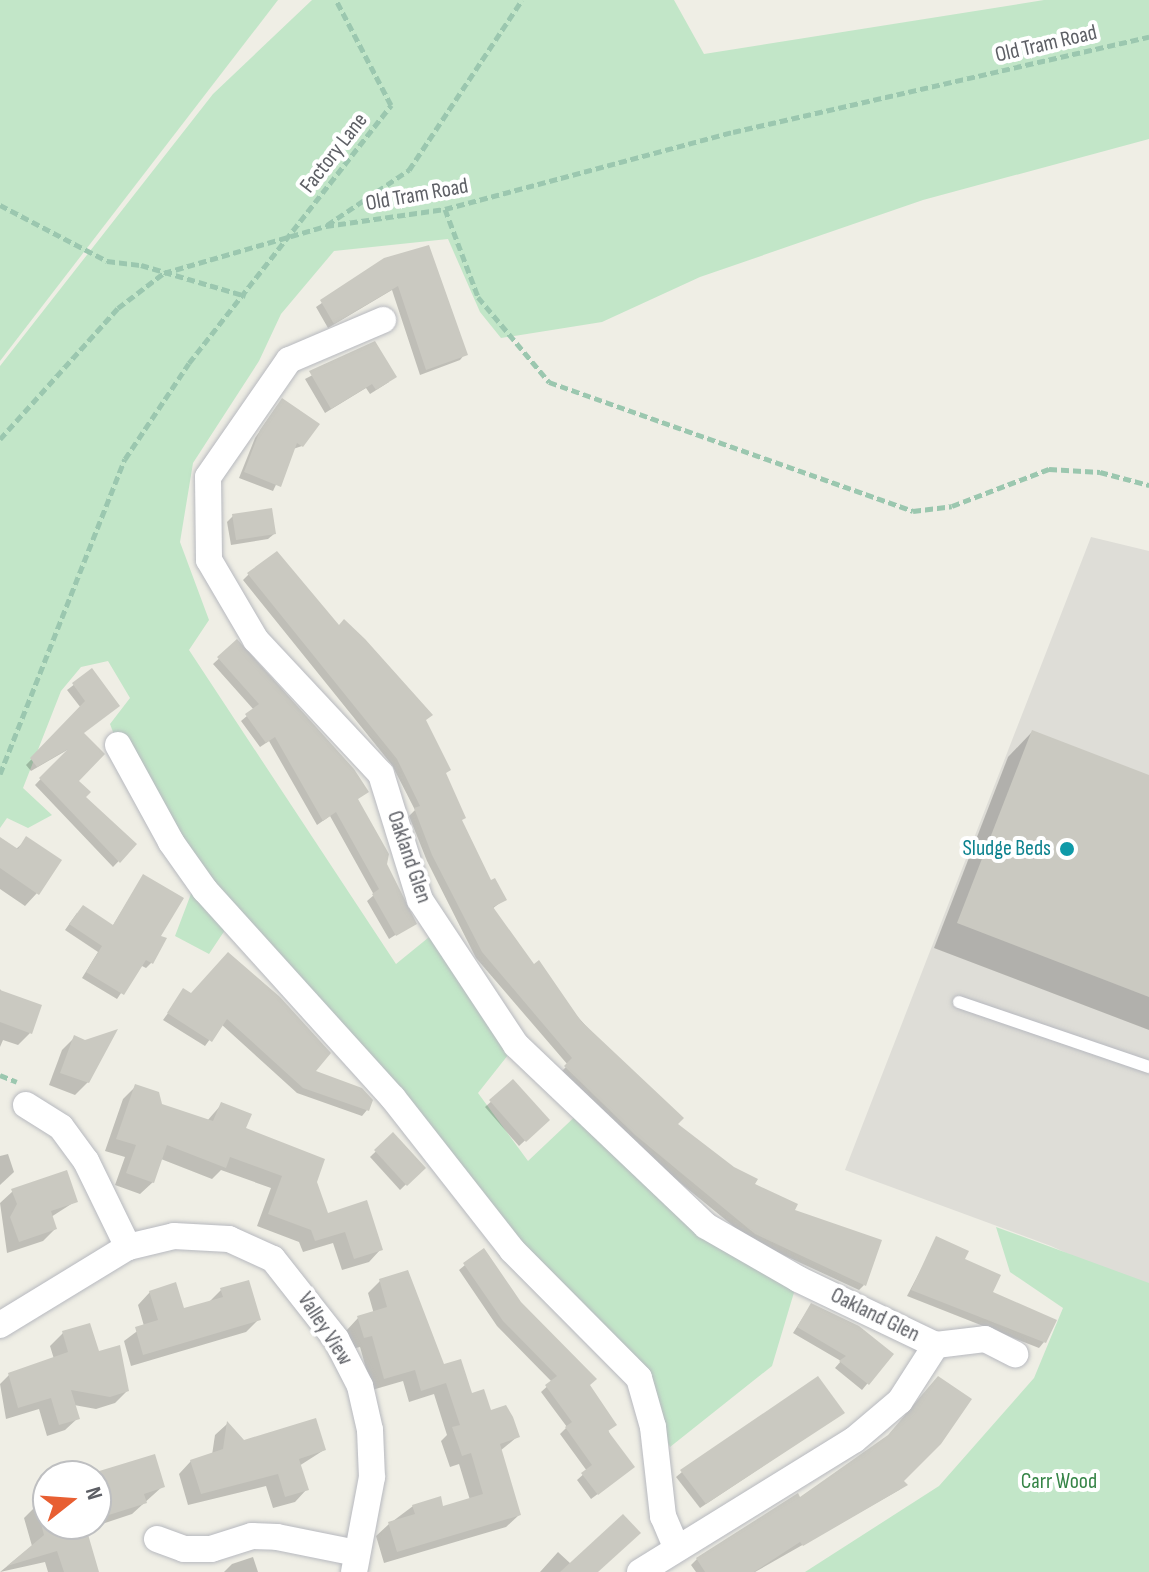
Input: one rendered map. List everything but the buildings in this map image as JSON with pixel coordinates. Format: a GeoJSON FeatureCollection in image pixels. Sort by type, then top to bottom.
{"type":"FeatureCollection","features":[{"type":"Feature","properties":{"kind":"street","name":"Oakland Glen"},"geometry":{"type":"LineString","coordinates":[[383,320],[289,360],[208,477],[209,560],[256,640],[381,774],[420,900],[516,1045],[706,1226],[798,1279],[936,1345],[985,1339],[1015,1354]]}},
{"type":"Feature","properties":{"kind":"street"},"geometry":{"type":"LineString","coordinates":[[118,745],[171,842],[205,890],[393,1098],[512,1250],[639,1378],[653,1427],[663,1516],[676,1547]]}},
{"type":"Feature","properties":{"kind":"street"},"geometry":{"type":"LineString","coordinates":[[26,1105],[61,1127],[86,1161],[128,1247]]}},
{"type":"Feature","properties":{"kind":"street","name":"Valley View"},"geometry":{"type":"LineString","coordinates":[[0,1325],[128,1247],[174,1236],[229,1239],[273,1259],[299,1288],[336,1339],[360,1386],[370,1430],[372,1477],[355,1562],[277,1537],[252,1536],[211,1549],[184,1549],[157,1539]]}},
{"type":"Feature","properties":{"kind":"street","name":"Oakland Glen"},"geometry":{"type":"LineString","coordinates":[[640,1572],[854,1440],[900,1401],[936,1345]]}},
{"type":"Feature","properties":{"kind":"lane"},"geometry":{"type":"LineString","coordinates":[[959,1002],[1149,1067]]}},
{"type":"Feature","properties":{"kind":"path","name":"Factory Lane"},"geometry":{"type":"LineString","coordinates":[[287,239],[391,105],[336,0]]}},
{"type":"Feature","properties":{"kind":"path"},"geometry":{"type":"LineString","coordinates":[[326,226],[409,170],[522,0]]}},
{"type":"Feature","properties":{"kind":"path","name":"Old Tram Road"},"geometry":{"type":"LineString","coordinates":[[164,273],[326,226],[445,209],[733,132],[1149,37]]}},
{"type":"Feature","properties":{"kind":"path"},"geometry":{"type":"LineString","coordinates":[[0,205],[107,261],[246,296]]}},
{"type":"Feature","properties":{"kind":"path"},"geometry":{"type":"LineString","coordinates":[[445,209],[478,297],[549,382],[913,511],[952,506],[1049,469],[1100,472],[1149,485]]}},
{"type":"Feature","properties":{"kind":"path"},"geometry":{"type":"LineString","coordinates":[[0,774],[125,459],[189,363],[246,296],[287,239]]}},
{"type":"Feature","properties":{"kind":"path"},"geometry":{"type":"LineString","coordinates":[[0,439],[118,308],[164,273]]}},
{"type":"Feature","properties":{"kind":"shaded area"},"geometry":{"type":"Polygon","coordinates":[[[1091,537],[1149,551],[1149,1291],[1051,1246],[845,1170],[1091,537]]]}},
{"type":"Feature","properties":{"kind":"green space"},"geometry":{"type":"Polygon","coordinates":[[[0,0],[278,0],[0,361],[0,0]]]}},
{"type":"Feature","properties":{"kind":"green space"},"geometry":{"type":"Polygon","coordinates":[[[312,0],[674,0],[704,54],[1044,0],[1149,0],[1149,139],[923,200],[700,277],[602,322],[501,338],[480,312],[448,239],[334,251],[281,314],[259,361],[193,463],[180,542],[209,620],[189,650],[396,964],[439,929],[516,1045],[478,1093],[528,1161],[583,1109],[706,1226],[798,1279],[772,1366],[670,1447],[639,1378],[231,921],[209,954],[175,936],[194,886],[118,745],[110,724],[130,698],[108,661],[81,667],[61,691],[23,788],[52,815],[28,828],[7,818],[0,828],[0,366],[213,94],[312,0]]]}},
{"type":"Feature","properties":{"kind":"green space","name":"Carr Wood"},"geometry":{"type":"Polygon","coordinates":[[[996,1227],[1149,1283],[1149,1572],[805,1572],[939,1486],[1034,1378],[1063,1308],[1010,1272],[996,1227]]]}},
{"type":"Feature","properties":{"kind":"place","name":"Sludge Beds"},"geometry":{"type":"Point","coordinates":[1067,849]}}]}
